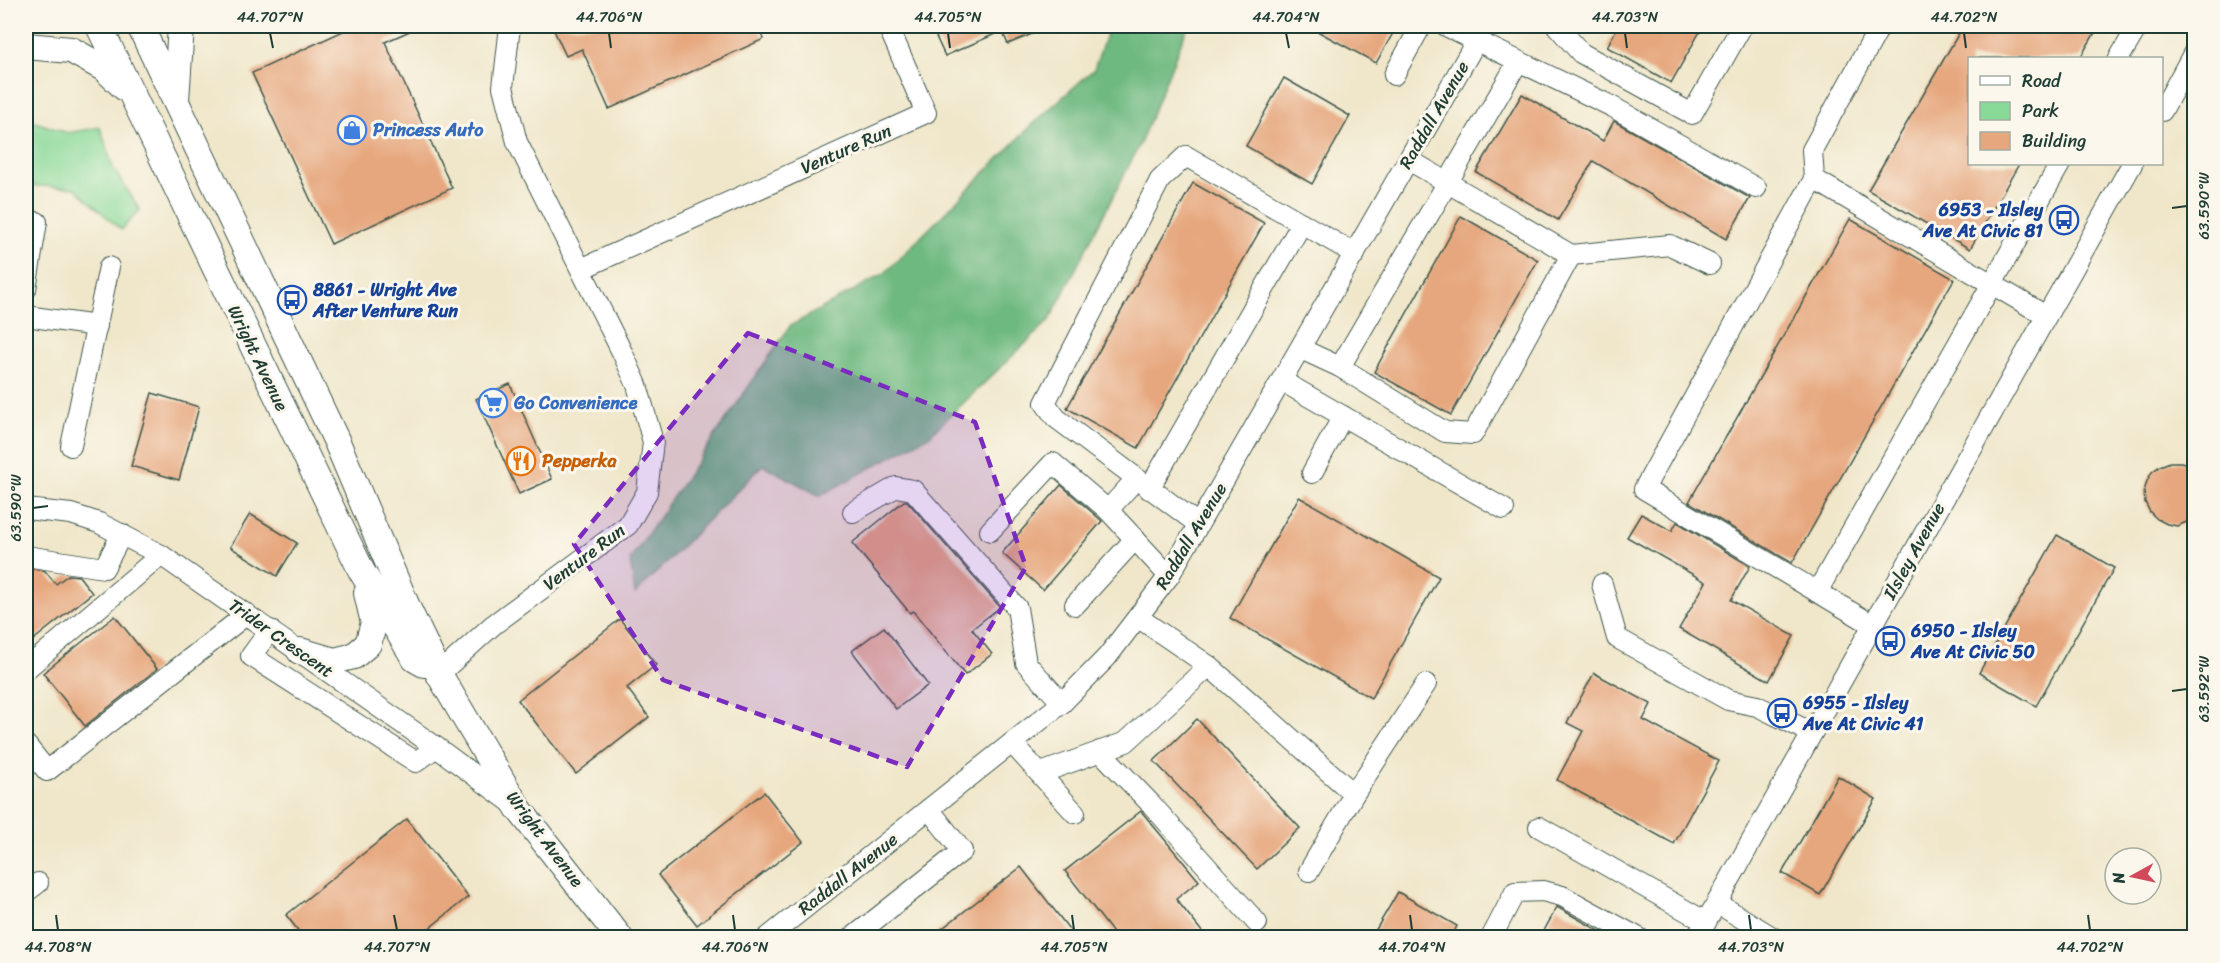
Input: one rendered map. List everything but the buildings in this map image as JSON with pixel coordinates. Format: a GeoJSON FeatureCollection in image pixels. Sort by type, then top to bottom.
{"type":"FeatureCollection","features":[{"type":"Feature","properties":{"kind":"main road","name":"Wright Avenue"},"geometry":{"type":"LineString","coordinates":[[99,26],[361,570],[415,659],[439,674]]}},
{"type":"Feature","properties":{"kind":"main road","name":"Wright Avenue"},"geometry":{"type":"LineString","coordinates":[[140,26],[338,442],[408,609],[439,674],[518,808],[620,938]]}},
{"type":"Feature","properties":{"kind":"main road"},"geometry":{"type":"LineString","coordinates":[[176,100],[182,26]]}},
{"type":"Feature","properties":{"kind":"main road"},"geometry":{"type":"LineString","coordinates":[[26,46],[71,50],[105,69],[130,92]]}},
{"type":"Feature","properties":{"kind":"main road"},"geometry":{"type":"LineString","coordinates":[[288,421],[317,441],[338,442]]}},
{"type":"Feature","properties":{"kind":"main road"},"geometry":{"type":"LineString","coordinates":[[300,651],[334,661],[354,656],[368,644],[374,624],[361,570]]}},
{"type":"Feature","properties":{"kind":"street","name":"Venture Run"},"geometry":{"type":"LineString","coordinates":[[439,674],[493,625],[627,525],[646,492],[653,442],[637,385],[517,142],[503,87],[510,26]]}},
{"type":"Feature","properties":{"kind":"street","name":"Venture Run"},"geometry":{"type":"LineString","coordinates":[[581,269],[926,113],[888,26]]}},
{"type":"Feature","properties":{"kind":"street"},"geometry":{"type":"LineString","coordinates":[[1394,75],[1421,26]]}},
{"type":"Feature","properties":{"kind":"street"},"geometry":{"type":"LineString","coordinates":[[1446,26],[1480,33],[1518,62],[1611,106],[1756,188]]}},
{"type":"Feature","properties":{"kind":"street"},"geometry":{"type":"LineString","coordinates":[[1557,26],[1581,53],[1692,114],[1742,26]]}},
{"type":"Feature","properties":{"kind":"street"},"geometry":{"type":"LineString","coordinates":[[1873,625],[1644,489],[1814,179],[1812,150],[1880,26]]}},
{"type":"Feature","properties":{"kind":"street"},"geometry":{"type":"LineString","coordinates":[[2120,57],[2138,26]]}},
{"type":"Feature","properties":{"kind":"street","name":"Raddall Avenue"},"geometry":{"type":"LineString","coordinates":[[767,938],[1062,703],[1107,657],[1139,618],[1169,576],[1480,33]]}},
{"type":"Feature","properties":{"kind":"street"},"geometry":{"type":"LineString","coordinates":[[2163,109],[2194,52]]}},
{"type":"Feature","properties":{"kind":"street"},"geometry":{"type":"LineString","coordinates":[[1340,368],[1518,62]]}},
{"type":"Feature","properties":{"kind":"street"},"geometry":{"type":"LineString","coordinates":[[1198,524],[1056,418],[1046,403],[1160,180],[1186,156],[1355,254]]}},
{"type":"Feature","properties":{"kind":"street"},"geometry":{"type":"LineString","coordinates":[[1409,160],[1571,255],[1670,245],[1710,264]]}},
{"type":"Feature","properties":{"kind":"street"},"geometry":{"type":"LineString","coordinates":[[1817,592],[2059,165]]}},
{"type":"Feature","properties":{"kind":"street","name":"Ilsley Avenue"},"geometry":{"type":"LineString","coordinates":[[1702,930],[2131,165]]}},
{"type":"Feature","properties":{"kind":"street"},"geometry":{"type":"LineString","coordinates":[[1814,179],[2046,316]]}},
{"type":"Feature","properties":{"kind":"street"},"geometry":{"type":"LineString","coordinates":[[26,289],[37,222]]}},
{"type":"Feature","properties":{"kind":"street"},"geometry":{"type":"LineString","coordinates":[[1108,510],[1142,484],[1302,223]]}},
{"type":"Feature","properties":{"kind":"street"},"geometry":{"type":"LineString","coordinates":[[1301,349],[1340,368],[1445,432],[1473,434],[1571,255]]}},
{"type":"Feature","properties":{"kind":"street"},"geometry":{"type":"LineString","coordinates":[[71,446],[109,267]]}},
{"type":"Feature","properties":{"kind":"street"},"geometry":{"type":"LineString","coordinates":[[26,316],[97,326]]}},
{"type":"Feature","properties":{"kind":"street"},"geometry":{"type":"LineString","coordinates":[[1282,381],[1504,509]]}},
{"type":"Feature","properties":{"kind":"street"},"geometry":{"type":"LineString","coordinates":[[1312,473],[1343,416]]}},
{"type":"Feature","properties":{"kind":"street"},"geometry":{"type":"LineString","coordinates":[[990,531],[1053,463],[1108,510],[1169,576]]}},
{"type":"Feature","properties":{"kind":"street"},"geometry":{"type":"LineString","coordinates":[[853,512],[896,487],[913,490],[1017,608],[1026,663],[1062,703]]}},
{"type":"Feature","properties":{"kind":"street","name":"Trider Crescent"},"geometry":{"type":"LineString","coordinates":[[26,509],[71,513],[122,534],[161,555],[436,747],[518,808]]}},
{"type":"Feature","properties":{"kind":"street"},"geometry":{"type":"LineString","coordinates":[[111,597],[104,568],[122,534]]}},
{"type":"Feature","properties":{"kind":"street"},"geometry":{"type":"LineString","coordinates":[[1075,605],[1135,539]]}},
{"type":"Feature","properties":{"kind":"street"},"geometry":{"type":"LineString","coordinates":[[26,669],[161,555]]}},
{"type":"Feature","properties":{"kind":"street"},"geometry":{"type":"LineString","coordinates":[[26,556],[104,568]]}},
{"type":"Feature","properties":{"kind":"street"},"geometry":{"type":"LineString","coordinates":[[1602,584],[1617,638],[1728,700],[1757,706],[1812,733]]}},
{"type":"Feature","properties":{"kind":"street"},"geometry":{"type":"LineString","coordinates":[[26,746],[47,771],[247,614]]}},
{"type":"Feature","properties":{"kind":"street"},"geometry":{"type":"LineString","coordinates":[[1139,618],[1209,666],[1354,794]]}},
{"type":"Feature","properties":{"kind":"street"},"geometry":{"type":"LineString","coordinates":[[270,630],[251,656],[416,762],[436,747]]}},
{"type":"Feature","properties":{"kind":"street"},"geometry":{"type":"LineString","coordinates":[[1041,773],[1126,742],[1209,666]]}},
{"type":"Feature","properties":{"kind":"street"},"geometry":{"type":"LineString","coordinates":[[1309,871],[1354,794],[1426,684]]}},
{"type":"Feature","properties":{"kind":"street"},"geometry":{"type":"LineString","coordinates":[[1012,743],[1075,813]]}},
{"type":"Feature","properties":{"kind":"street"},"geometry":{"type":"LineString","coordinates":[[1100,751],[1152,805],[1257,923]]}},
{"type":"Feature","properties":{"kind":"street"},"geometry":{"type":"LineString","coordinates":[[852,938],[962,850],[929,809]]}},
{"type":"Feature","properties":{"kind":"street"},"geometry":{"type":"LineString","coordinates":[[1539,827],[1702,930]]}},
{"type":"Feature","properties":{"kind":"street"},"geometry":{"type":"LineString","coordinates":[[1491,938],[1515,892],[1543,891],[1562,896],[1639,938]]}},
{"type":"Feature","properties":{"kind":"street"},"geometry":{"type":"LineString","coordinates":[[1717,903],[1774,938]]}},
{"type":"Feature","properties":{"kind":"highlighted area"},"geometry":{"type":"Polygon","coordinates":[[[748,333],[975,422],[1026,567],[907,767],[663,680],[574,544],[748,333]]]}},
{"type":"Feature","properties":{"kind":"green space"},"geometry":{"type":"Polygon","coordinates":[[[1109,26],[1188,26],[1139,146],[1049,321],[929,436],[820,496],[763,465],[635,594],[630,560],[790,326],[885,273],[1034,123],[1094,69],[1109,26]]]}},
{"type":"Feature","properties":{"kind":"green space"},"geometry":{"type":"Polygon","coordinates":[[[26,121],[68,133],[100,127],[113,168],[140,210],[121,230],[75,188],[26,185],[26,121]]]}},
{"type":"Feature","properties":{"kind":"place","name":"Princess Auto"},"geometry":{"type":"Point","coordinates":[352,130]}},
{"type":"Feature","properties":{"kind":"place","name":"6953 - Ilsley Ave At Civic 81"},"geometry":{"type":"Point","coordinates":[2064,220]}},
{"type":"Feature","properties":{"kind":"place","name":"8861 - Wright Ave After Venture Run"},"geometry":{"type":"Point","coordinates":[292,300]}},
{"type":"Feature","properties":{"kind":"place","name":"Go Convenience"},"geometry":{"type":"Point","coordinates":[493,403]}},
{"type":"Feature","properties":{"kind":"place","name":"Pepperka"},"geometry":{"type":"Point","coordinates":[521,461]}},
{"type":"Feature","properties":{"kind":"place","name":"6950 - Ilsley Ave At Civic 50"},"geometry":{"type":"Point","coordinates":[1890,641]}},
{"type":"Feature","properties":{"kind":"place","name":"6955 - Ilsley Ave At Civic 41"},"geometry":{"type":"Point","coordinates":[1782,713]}}]}
